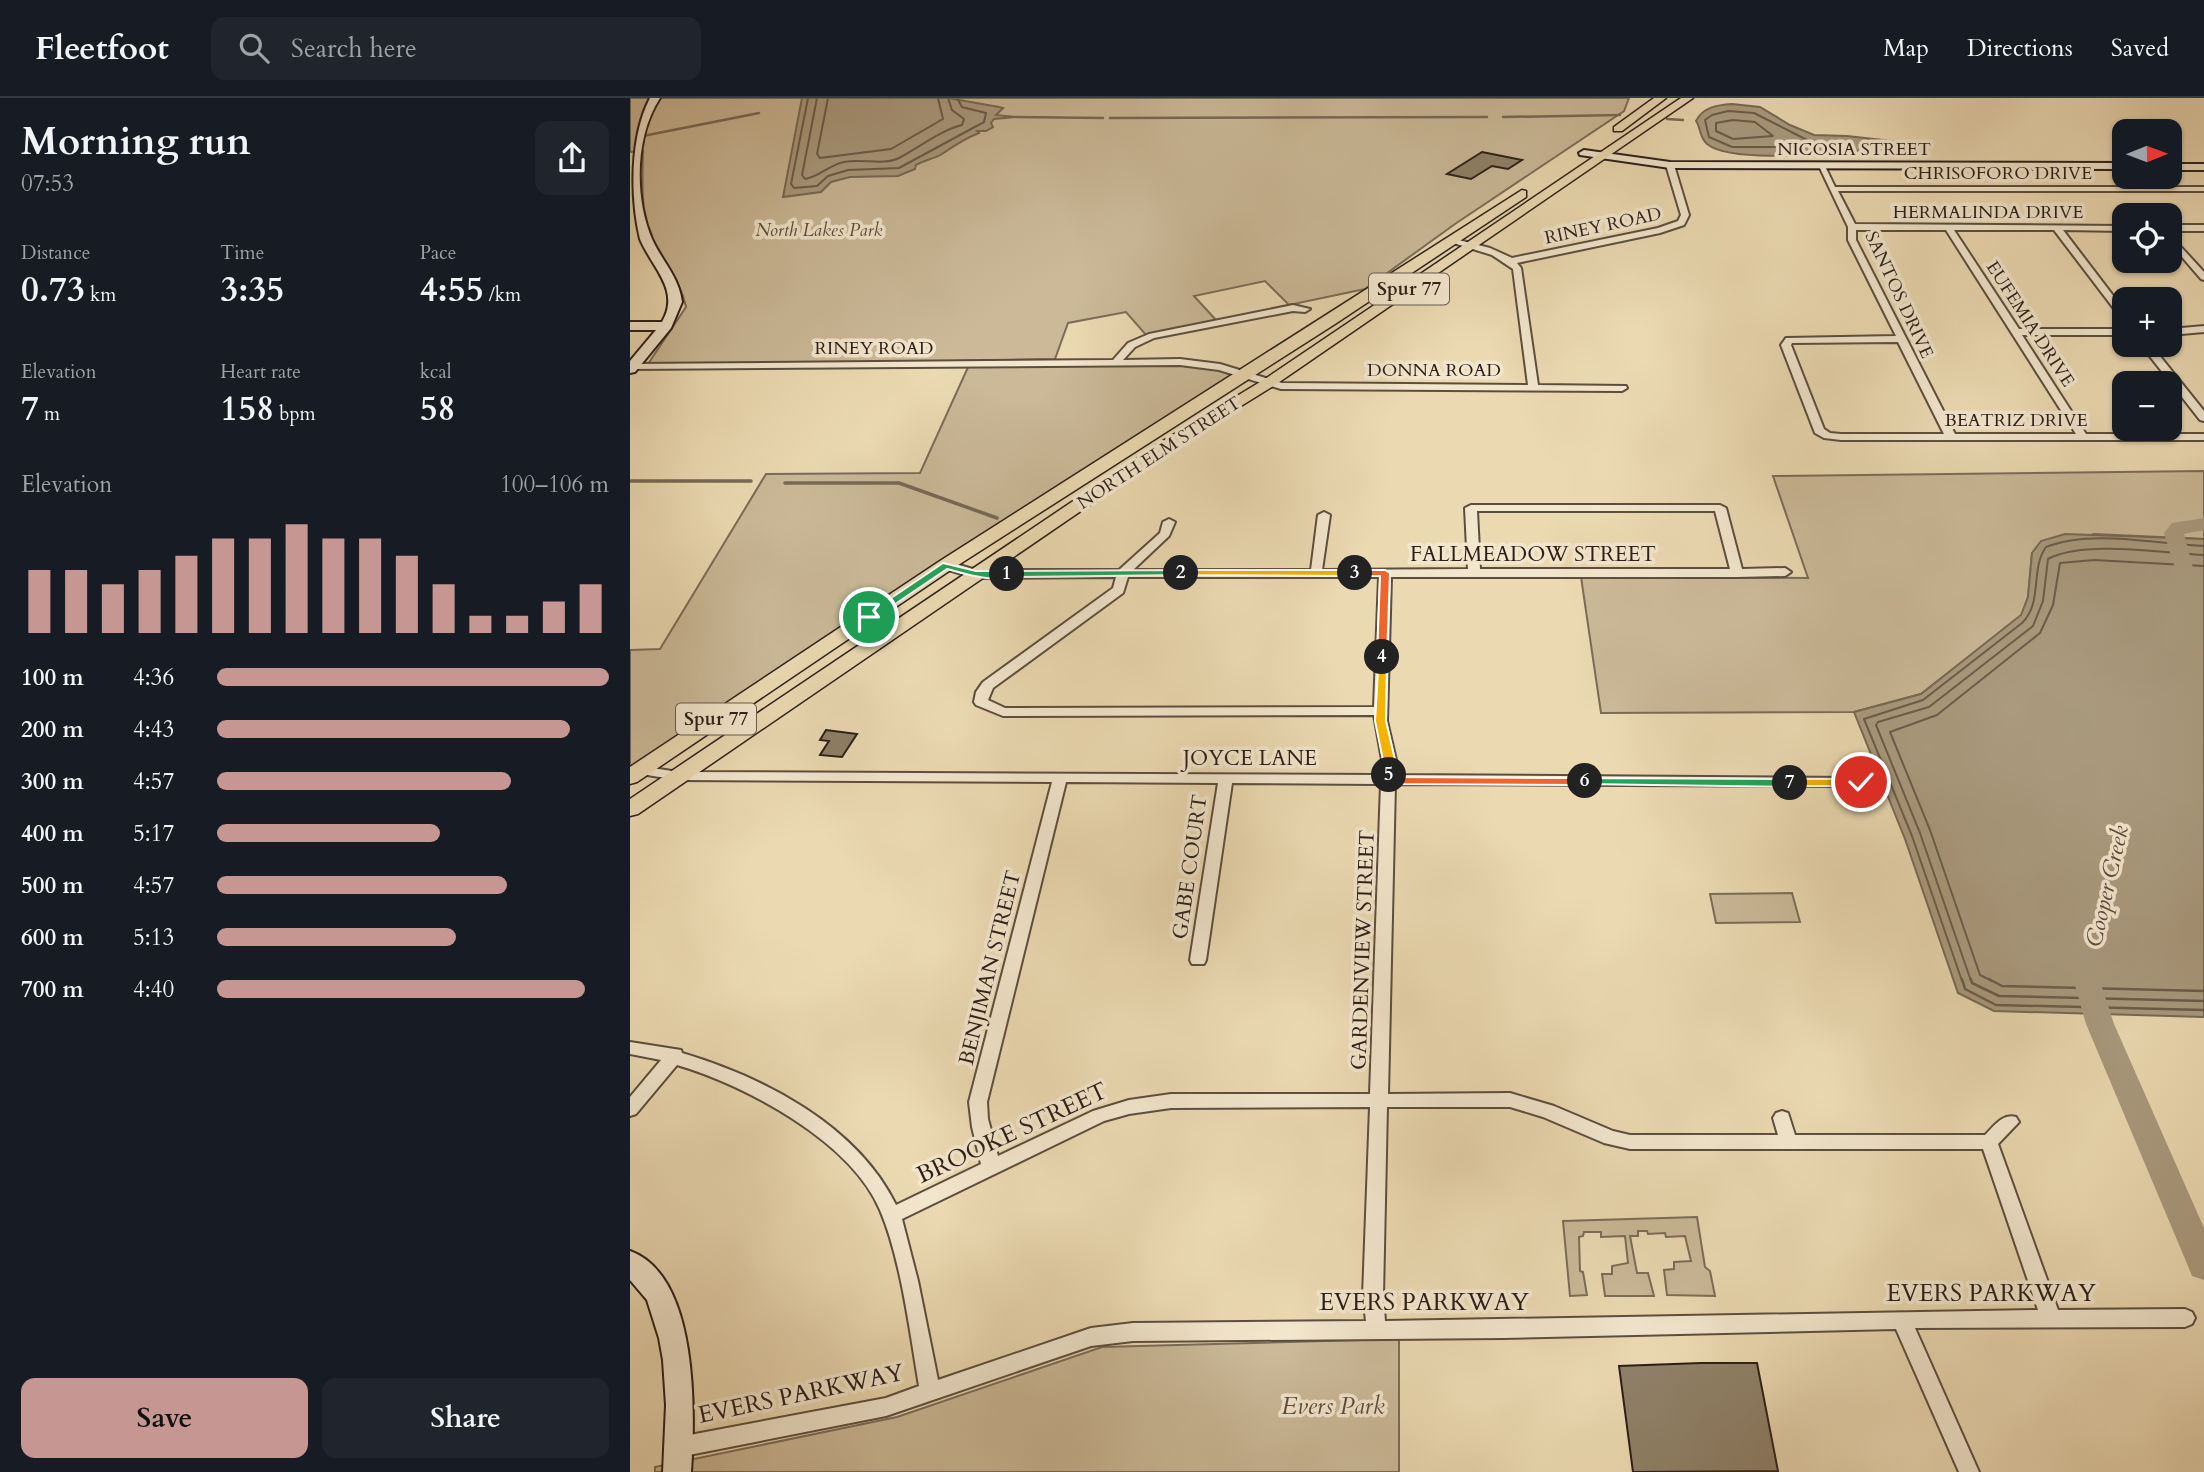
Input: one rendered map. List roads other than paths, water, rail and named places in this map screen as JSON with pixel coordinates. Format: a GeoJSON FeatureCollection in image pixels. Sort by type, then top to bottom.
{"type":"FeatureCollection","features":[{"type":"Feature","properties":{"kind":"main road"},"geometry":{"type":"LineString","coordinates":[[1556,171],[1661,98]]}},
{"type":"Feature","properties":{"kind":"main road","name":"NORTH ELM STREET"},"geometry":{"type":"LineString","coordinates":[[630,809],[1164,447],[1270,382],[1471,247],[1688,98]]}},
{"type":"Feature","properties":{"kind":"main road","name":"NORTH ELM STREET"},"geometry":{"type":"LineString","coordinates":[[635,773],[946,565],[1143,438],[1247,375],[1534,186]]}},
{"type":"Feature","properties":{"kind":"street"},"geometry":{"type":"LineString","coordinates":[[631,368],[673,313],[676,299],[642,229],[636,201],[633,169],[640,121],[655,98]]}},
{"type":"Feature","properties":{"kind":"street","name":"NICOSIA STREET"},"geometry":{"type":"LineString","coordinates":[[1584,153],[1670,165],[2112,166]]}},
{"type":"Feature","properties":{"kind":"street","name":"RINEY ROAD"},"geometry":{"type":"LineString","coordinates":[[1512,261],[1661,230],[1681,223],[1685,215],[1670,165]]}},
{"type":"Feature","properties":{"kind":"street","name":"SANTOS DRIVE"},"geometry":{"type":"LineString","coordinates":[[1821,166],[1852,227],[1852,240],[1951,437]]}},
{"type":"Feature","properties":{"kind":"street"},"geometry":{"type":"LineString","coordinates":[[2182,167],[2204,167]]}},
{"type":"Feature","properties":{"kind":"street","name":"CHRISOFORO DRIVE"},"geometry":{"type":"LineString","coordinates":[[1834,189],[2204,189]]}},
{"type":"Feature","properties":{"kind":"street","name":"HERMALINDA DRIVE"},"geometry":{"type":"LineString","coordinates":[[1852,227],[2112,228]]}},
{"type":"Feature","properties":{"kind":"street","name":"EUFEMIA DRIVE"},"geometry":{"type":"LineString","coordinates":[[1949,228],[2083,437]]}},
{"type":"Feature","properties":{"kind":"street"},"geometry":{"type":"LineString","coordinates":[[2057,228],[2112,300]]}},
{"type":"Feature","properties":{"kind":"street"},"geometry":{"type":"LineString","coordinates":[[2182,228],[2204,228]]}},
{"type":"Feature","properties":{"kind":"street"},"geometry":{"type":"LineString","coordinates":[[1451,241],[1512,261],[1517,268],[1532,388]]}},
{"type":"Feature","properties":{"kind":"street"},"geometry":{"type":"LineString","coordinates":[[2182,251],[2204,276]]}},
{"type":"Feature","properties":{"kind":"street"},"geometry":{"type":"LineString","coordinates":[[1117,362],[1131,345],[1152,336],[1293,308],[1305,309]]}},
{"type":"Feature","properties":{"kind":"street"},"geometry":{"type":"LineString","coordinates":[[630,326],[664,326]]}},
{"type":"Feature","properties":{"kind":"street"},"geometry":{"type":"LineString","coordinates":[[2182,331],[2204,330]]}},
{"type":"Feature","properties":{"kind":"street"},"geometry":{"type":"LineString","coordinates":[[2017,332],[2112,332]]}},
{"type":"Feature","properties":{"kind":"street","name":"BEATRIZ DRIVE"},"geometry":{"type":"LineString","coordinates":[[1900,339],[1789,340],[1786,345],[1819,430],[1828,436],[2204,437]]}},
{"type":"Feature","properties":{"kind":"street"},"geometry":{"type":"LineString","coordinates":[[2156,357],[2204,418]]}},
{"type":"Feature","properties":{"kind":"street","name":"RINEY ROAD"},"geometry":{"type":"LineString","coordinates":[[631,368],[1117,362],[1192,363],[1247,375]]}},
{"type":"Feature","properties":{"kind":"street","name":"DONNA ROAD"},"geometry":{"type":"LineString","coordinates":[[1247,375],[1270,382],[1311,388],[1622,388]]}},
{"type":"Feature","properties":{"kind":"street"},"geometry":{"type":"LineString","coordinates":[[1474,573],[1471,508],[1720,508],[1737,573]]}},
{"type":"Feature","properties":{"kind":"street"},"geometry":{"type":"LineString","coordinates":[[1316,573],[1324,514]]}},
{"type":"Feature","properties":{"kind":"street"},"geometry":{"type":"LineString","coordinates":[[1169,522],[1165,534],[1123,573],[1119,590],[988,685],[982,692],[981,702],[1003,712],[1380,712]]}},
{"type":"Feature","properties":{"kind":"street","name":"FALLMEADOW STREET"},"geometry":{"type":"LineString","coordinates":[[946,565],[975,574],[1785,572]]}},
{"type":"Feature","properties":{"kind":"street","name":"GARDENVIEW STREET"},"geometry":{"type":"LineString","coordinates":[[1376,1328],[1373,1296],[1389,780],[1389,760],[1380,712],[1385,573]]}},
{"type":"Feature","properties":{"kind":"street","name":"JOYCE LANE"},"geometry":{"type":"LineString","coordinates":[[635,773],[678,776],[1060,779],[1861,782]]}},
{"type":"Feature","properties":{"kind":"street","name":"BENJIMAN STREET"},"geometry":{"type":"LineString","coordinates":[[992,1167],[981,1136],[978,1102],[1060,779]]}},
{"type":"Feature","properties":{"kind":"street","name":"GABE COURT"},"geometry":{"type":"LineString","coordinates":[[1198,960],[1225,780]]}},
{"type":"Feature","properties":{"kind":"street"},"geometry":{"type":"LineString","coordinates":[[630,1048],[675,1055],[761,1090],[818,1129],[863,1169],[892,1215],[909,1278],[930,1391]]}},
{"type":"Feature","properties":{"kind":"street"},"geometry":{"type":"LineString","coordinates":[[630,1109],[675,1055]]}},
{"type":"Feature","properties":{"kind":"street","name":"BROOKE STREET"},"geometry":{"type":"LineString","coordinates":[[892,1215],[1099,1116],[1129,1107],[1171,1101],[1510,1100],[1548,1111],[1608,1144],[1788,1140],[1989,1142]]}},
{"type":"Feature","properties":{"kind":"street"},"geometry":{"type":"LineString","coordinates":[[1782,1118],[1788,1140]]}},
{"type":"Feature","properties":{"kind":"street"},"geometry":{"type":"LineString","coordinates":[[2010,1122],[1989,1142],[2051,1319]]}},
{"type":"Feature","properties":{"kind":"street"},"geometry":{"type":"LineString","coordinates":[[630,1262],[657,1293],[680,1368],[678,1460]]}},
{"type":"Feature","properties":{"kind":"street","name":"EVERS PARKWAY"},"geometry":{"type":"LineString","coordinates":[[678,1460],[887,1407],[930,1391],[978,1378],[1091,1337],[1133,1332],[2185,1318]]}},
{"type":"Feature","properties":{"kind":"street"},"geometry":{"type":"LineString","coordinates":[[1902,1320],[1969,1472]]}},
{"type":"Feature","properties":{"kind":"water"},"geometry":{"type":"Polygon","coordinates":[[[802,98],[948,98],[1003,108],[996,115],[1016,117],[994,119],[991,123],[993,127],[986,131],[977,131],[979,133],[939,156],[898,176],[850,177],[831,182],[821,192],[783,197],[802,98]]]}},
{"type":"Feature","properties":{"kind":"water"},"geometry":{"type":"Polygon","coordinates":[[[1732,104],[1760,107],[1790,125],[1814,135],[1910,143],[1892,145],[1903,148],[1800,155],[1770,156],[1722,151],[1704,141],[1696,121],[1707,110],[1732,104]]]}},
{"type":"Feature","properties":{"kind":"water"},"geometry":{"type":"Polygon","coordinates":[[[2065,534],[2204,539],[2204,1017],[1994,1011],[1958,993],[1905,839],[1854,712],[1921,694],[2021,615],[2028,597],[2032,553],[2041,541],[2065,534]]]}},
{"type":"Feature","properties":{"kind":"waterway"},"geometry":{"type":"LineString","coordinates":[[643,136],[759,113]]}},
{"type":"Feature","properties":{"kind":"waterway"},"geometry":{"type":"LineString","coordinates":[[1503,117],[1620,115]]}},
{"type":"Feature","properties":{"kind":"waterway"},"geometry":{"type":"LineString","coordinates":[[1016,117],[1103,118]]}},
{"type":"Feature","properties":{"kind":"waterway"},"geometry":{"type":"LineString","coordinates":[[1110,118],[1487,117]]}},
{"type":"Feature","properties":{"kind":"waterway"},"geometry":{"type":"LineString","coordinates":[[1667,119],[1683,120]]}},
{"type":"Feature","properties":{"kind":"waterway"},"geometry":{"type":"LineString","coordinates":[[630,481],[751,481]]}},
{"type":"Feature","properties":{"kind":"waterway"},"geometry":{"type":"LineString","coordinates":[[785,483],[899,483],[997,518]]}},
{"type":"Feature","properties":{"kind":"waterway","name":"Cooper Creek"},"geometry":{"type":"LineString","coordinates":[[2183,568],[2174,533],[2179,527],[2204,524]]}},
{"type":"Feature","properties":{"kind":"waterway"},"geometry":{"type":"LineString","coordinates":[[1872,781],[1885,781]]}},
{"type":"Feature","properties":{"kind":"waterway","name":"Cooper Creek"},"geometry":{"type":"LineString","coordinates":[[2089,985],[2100,1024],[2204,1266]]}},
{"type":"Feature","properties":{"kind":"park label","name":"North Lakes Park"},"geometry":{"type":"Point","coordinates":[819,230]}},
{"type":"Feature","properties":{"kind":"park label","name":"Evers Park"},"geometry":{"type":"Point","coordinates":[1333,1406]}}]}
